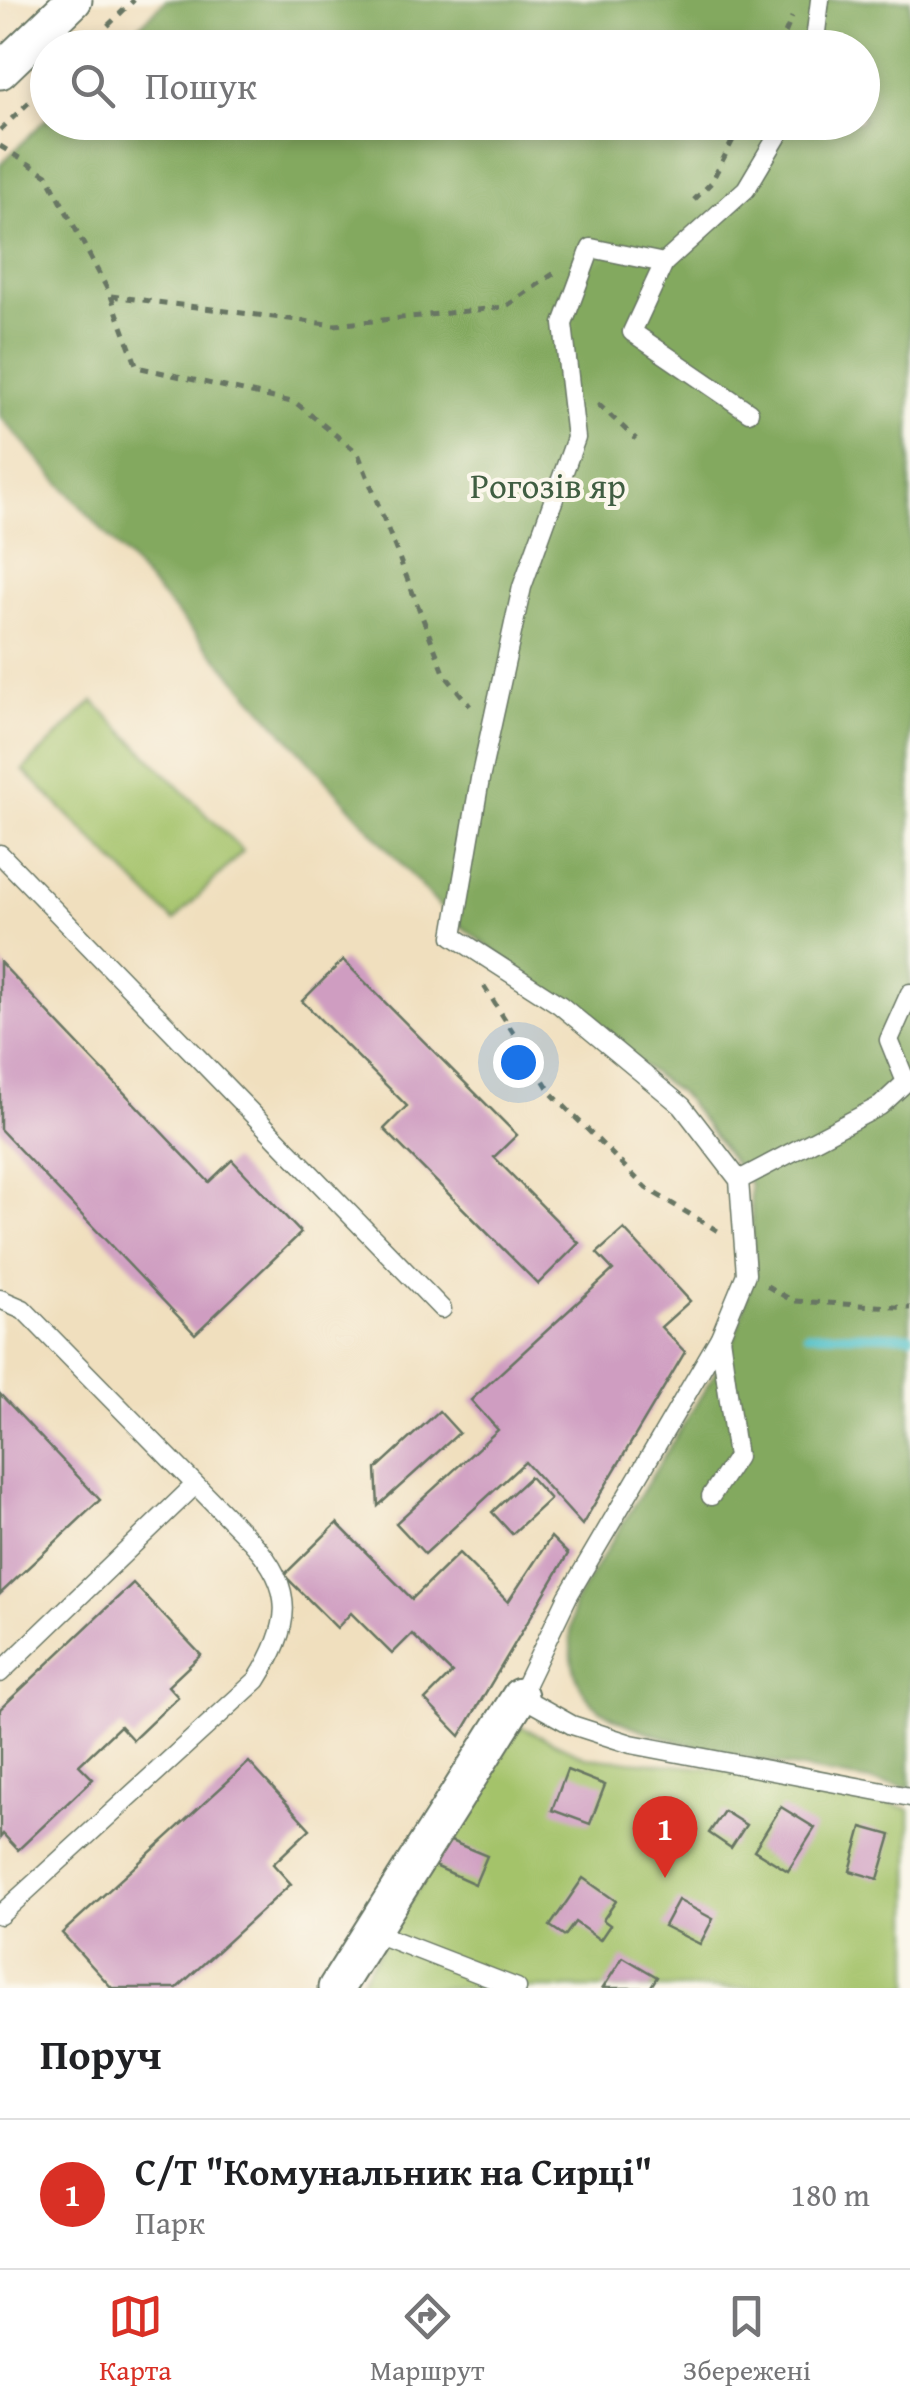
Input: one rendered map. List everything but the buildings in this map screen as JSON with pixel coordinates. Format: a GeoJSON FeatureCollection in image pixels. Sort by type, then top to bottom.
{"type":"FeatureCollection","features":[{"type":"Feature","properties":{"kind":"street"},"geometry":{"type":"LineString","coordinates":[[43,30],[74,0]]}},
{"type":"Feature","properties":{"kind":"street"},"geometry":{"type":"LineString","coordinates":[[0,71],[30,42]]}},
{"type":"Feature","properties":{"kind":"street"},"geometry":{"type":"LineString","coordinates":[[336,1988],[520,1696]]}},
{"type":"Feature","properties":{"kind":"lane"},"geometry":{"type":"LineString","coordinates":[[816,30],[820,0]]}},
{"type":"Feature","properties":{"kind":"lane"},"geometry":{"type":"LineString","coordinates":[[749,412],[632,332],[664,263],[746,189],[775,140]]}},
{"type":"Feature","properties":{"kind":"lane"},"geometry":{"type":"LineString","coordinates":[[664,263],[591,248],[563,324],[576,438],[522,588],[453,936],[560,1005],[669,1095],[739,1180],[746,1274],[720,1337],[568,1596],[520,1696],[572,1725],[632,1744],[910,1797]]}},
{"type":"Feature","properties":{"kind":"lane"},"geometry":{"type":"LineString","coordinates":[[0,854],[442,1309]]}},
{"type":"Feature","properties":{"kind":"lane"},"geometry":{"type":"LineString","coordinates":[[739,1180],[880,1106],[906,1082],[889,1040],[910,993]]}},
{"type":"Feature","properties":{"kind":"lane"},"geometry":{"type":"LineString","coordinates":[[0,1299],[23,1308],[269,1560],[286,1597],[278,1646],[257,1680],[0,1914]]}},
{"type":"Feature","properties":{"kind":"lane"},"geometry":{"type":"LineString","coordinates":[[711,1496],[737,1457],[720,1337]]}},
{"type":"Feature","properties":{"kind":"lane"},"geometry":{"type":"LineString","coordinates":[[0,1673],[196,1484]]}},
{"type":"Feature","properties":{"kind":"lane"},"geometry":{"type":"LineString","coordinates":[[370,1931],[517,1988]]}},
{"type":"Feature","properties":{"kind":"path"},"geometry":{"type":"LineString","coordinates":[[103,30],[134,0]]}},
{"type":"Feature","properties":{"kind":"path"},"geometry":{"type":"LineString","coordinates":[[786,30],[798,0]]}},
{"type":"Feature","properties":{"kind":"path"},"geometry":{"type":"LineString","coordinates":[[0,130],[30,101]]}},
{"type":"Feature","properties":{"kind":"path"},"geometry":{"type":"LineString","coordinates":[[685,208],[711,183],[733,140]]}},
{"type":"Feature","properties":{"kind":"path"},"geometry":{"type":"LineString","coordinates":[[0,146],[47,176],[111,296],[138,367],[296,403],[358,452],[444,675],[492,732]]}},
{"type":"Feature","properties":{"kind":"path"},"geometry":{"type":"LineString","coordinates":[[111,296],[335,325],[505,307],[591,248]]}},
{"type":"Feature","properties":{"kind":"path"},"geometry":{"type":"LineString","coordinates":[[569,377],[636,439]]}},
{"type":"Feature","properties":{"kind":"path"},"geometry":{"type":"LineString","coordinates":[[483,984],[552,1094],[646,1188],[742,1245]]}},
{"type":"Feature","properties":{"kind":"path"},"geometry":{"type":"LineString","coordinates":[[746,1274],[794,1301],[910,1308]]}},
{"type":"Feature","properties":{"kind":"green space","name":"Рогозів яр"},"geometry":{"type":"Polygon","coordinates":[[[166,0],[910,0],[910,1788],[744,1757],[653,1734],[618,1720],[586,1695],[572,1658],[573,1605],[732,1345],[754,1274],[750,1184],[685,1098],[447,915],[0,416],[0,165],[30,135],[30,140],[880,140],[880,30],[135,30],[166,0]]]}},
{"type":"Feature","properties":{"kind":"green space"},"geometry":{"type":"Polygon","coordinates":[[[93,701],[243,851],[174,921],[23,770],[93,701]]]}},
{"type":"Feature","properties":{"kind":"green space"},"geometry":{"type":"Polygon","coordinates":[[[520,1726],[585,1757],[750,1772],[910,1809],[910,1988],[356,1988],[520,1726]]]}},
{"type":"Feature","properties":{"kind":"waterway"},"geometry":{"type":"LineString","coordinates":[[807,1334],[910,1336]]}},
{"type":"Feature","properties":{"kind":"place","name":"С/Т \"Комунальник на Сирці\""},"geometry":{"type":"Point","coordinates":[665,1878]}}]}
